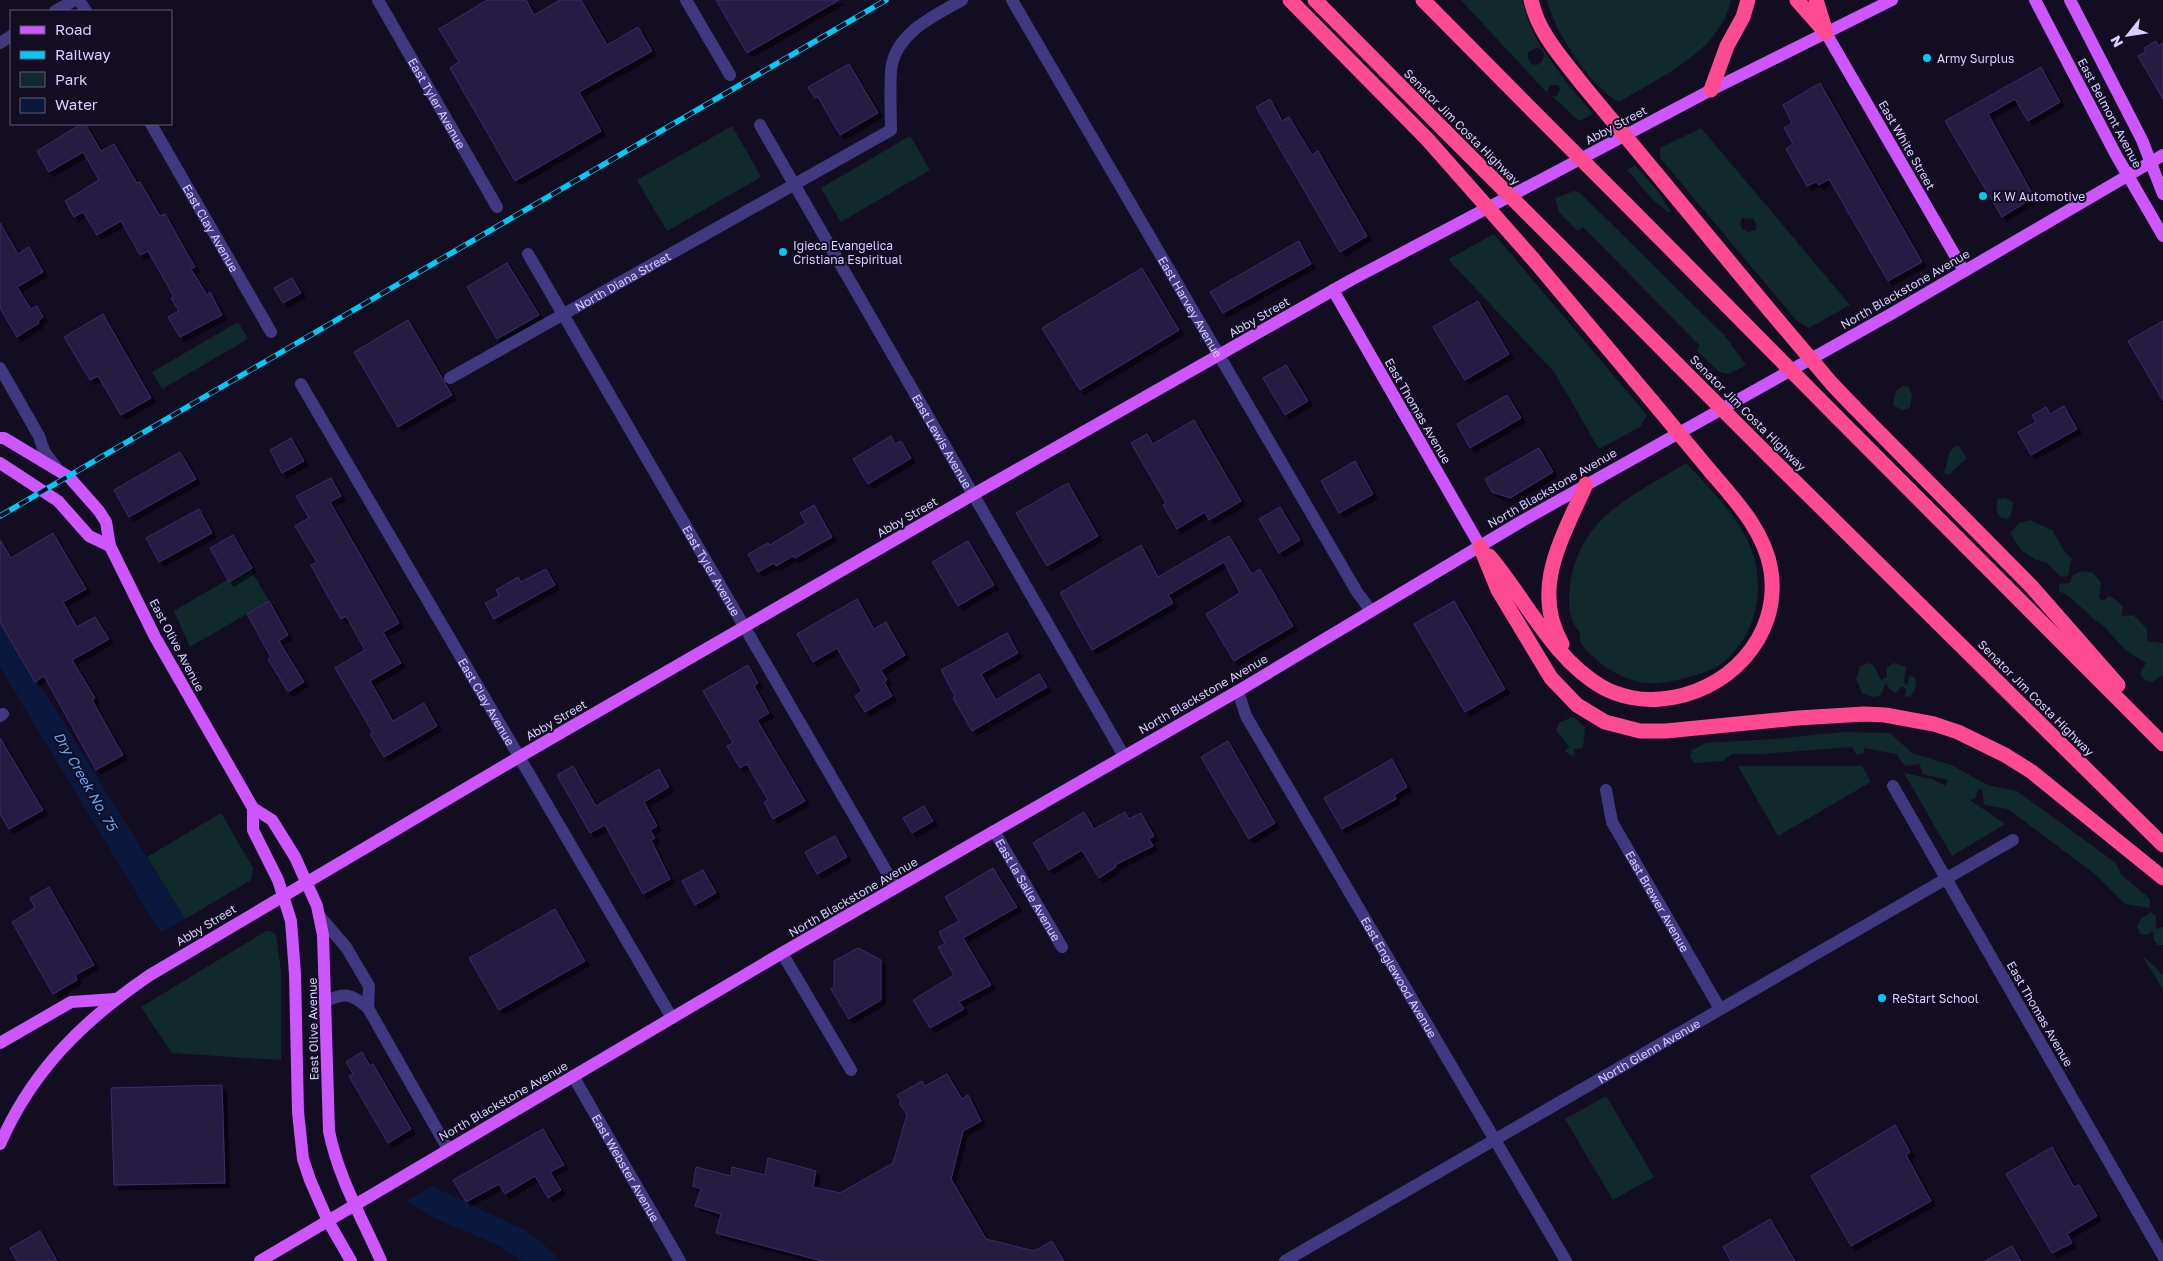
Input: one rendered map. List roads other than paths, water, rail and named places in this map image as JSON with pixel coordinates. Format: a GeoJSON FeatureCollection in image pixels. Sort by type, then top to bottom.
{"type":"FeatureCollection","features":[{"type":"Feature","properties":{"kind":"highway"},"geometry":{"type":"LineString","coordinates":[[1290,0],[1428,140],[1533,259],[1748,516],[1765,549],[1771,570],[1773,589],[1766,623],[1759,639],[1740,663],[1721,680],[1681,697],[1651,700],[1621,695],[1604,688],[1583,674],[1551,640],[1511,583],[1480,546]]}},
{"type":"Feature","properties":{"kind":"highway","name":"Senator Jim Costa Highway"},"geometry":{"type":"LineString","coordinates":[[1315,0],[1769,456],[2163,845]]}},
{"type":"Feature","properties":{"kind":"highway"},"geometry":{"type":"LineString","coordinates":[[1423,0],[2163,744]]}},
{"type":"Feature","properties":{"kind":"highway"},"geometry":{"type":"LineString","coordinates":[[1531,0],[1534,14],[1544,34],[1582,84],[1832,384],[2031,586],[2163,737]]}},
{"type":"Feature","properties":{"kind":"highway"},"geometry":{"type":"LineString","coordinates":[[1711,90],[1727,46],[1743,17],[1748,0]]}},
{"type":"Feature","properties":{"kind":"highway"},"geometry":{"type":"LineString","coordinates":[[1798,0],[1826,32]]}},
{"type":"Feature","properties":{"kind":"highway"},"geometry":{"type":"LineString","coordinates":[[1816,0],[1826,32]]}},
{"type":"Feature","properties":{"kind":"highway"},"geometry":{"type":"LineString","coordinates":[[1583,674],[1568,654],[1553,624],[1548,610],[1548,592],[1550,574],[1556,556],[1586,484]]}},
{"type":"Feature","properties":{"kind":"highway"},"geometry":{"type":"LineString","coordinates":[[1480,546],[1498,590],[1551,678],[1577,705],[1605,722],[1640,731],[1666,731],[1844,715],[1885,715],[1934,724],[1958,732],[2005,755],[2032,772],[2163,878]]}},
{"type":"Feature","properties":{"kind":"main road","name":"Abby Street"},"geometry":{"type":"LineString","coordinates":[[0,1144],[14,1115],[49,1064],[88,1021],[115,999],[150,975],[520,757],[974,494],[1333,290],[1711,90],[1892,0]]}},
{"type":"Feature","properties":{"kind":"main road","name":"East Belmont Avenue"},"geometry":{"type":"LineString","coordinates":[[2035,0],[2128,176],[2163,236]]}},
{"type":"Feature","properties":{"kind":"main road","name":"East Belmont Avenue"},"geometry":{"type":"LineString","coordinates":[[2070,0],[2142,140],[2163,194]]}},
{"type":"Feature","properties":{"kind":"main road","name":"East White Street"},"geometry":{"type":"LineString","coordinates":[[1826,32],[1964,271]]}},
{"type":"Feature","properties":{"kind":"main road","name":"North Blackstone Avenue"},"geometry":{"type":"LineString","coordinates":[[260,1261],[782,953],[1238,691],[1586,484],[1891,314],[2163,155]]}},
{"type":"Feature","properties":{"kind":"main road","name":"East Thomas Avenue"},"geometry":{"type":"LineString","coordinates":[[1333,290],[1480,546]]}},
{"type":"Feature","properties":{"kind":"main road","name":"East Olive Avenue"},"geometry":{"type":"LineString","coordinates":[[0,438],[4,438],[56,468],[80,488],[99,511],[106,522],[110,546],[166,658],[253,808],[272,820],[308,882],[321,918],[330,1131],[338,1166],[381,1261]]}},
{"type":"Feature","properties":{"kind":"main road"},"geometry":{"type":"LineString","coordinates":[[0,463],[58,501],[89,536],[110,546]]}},
{"type":"Feature","properties":{"kind":"main road","name":"East Olive Avenue"},"geometry":{"type":"LineString","coordinates":[[253,808],[253,830],[278,880],[291,921],[294,944],[300,1144],[310,1180],[328,1221],[351,1261]]}},
{"type":"Feature","properties":{"kind":"main road"},"geometry":{"type":"LineString","coordinates":[[0,1043],[71,1002],[115,999]]}},
{"type":"Feature","properties":{"kind":"street"},"geometry":{"type":"LineString","coordinates":[[57,10],[75,0]]}},
{"type":"Feature","properties":{"kind":"street","name":"East Tyler Avenue"},"geometry":{"type":"LineString","coordinates":[[378,0],[497,207]]}},
{"type":"Feature","properties":{"kind":"street"},"geometry":{"type":"LineString","coordinates":[[686,0],[730,75]]}},
{"type":"Feature","properties":{"kind":"street"},"geometry":{"type":"LineString","coordinates":[[794,185],[891,130],[892,63],[903,42],[922,23],[962,0]]}},
{"type":"Feature","properties":{"kind":"street","name":"East Harvey Avenue"},"geometry":{"type":"LineString","coordinates":[[1012,0],[1357,592],[1372,611]]}},
{"type":"Feature","properties":{"kind":"street","name":"East Clay Avenue"},"geometry":{"type":"LineString","coordinates":[[152,125],[271,332]]}},
{"type":"Feature","properties":{"kind":"street","name":"East Lewis Avenue"},"geometry":{"type":"LineString","coordinates":[[760,126],[1124,756]]}},
{"type":"Feature","properties":{"kind":"street","name":"North Diana Street"},"geometry":{"type":"LineString","coordinates":[[450,378],[794,185]]}},
{"type":"Feature","properties":{"kind":"street","name":"East Tyler Avenue"},"geometry":{"type":"LineString","coordinates":[[528,254],[896,888]]}},
{"type":"Feature","properties":{"kind":"street"},"geometry":{"type":"LineString","coordinates":[[0,368],[39,436],[44,451],[56,468]]}},
{"type":"Feature","properties":{"kind":"street","name":"East Clay Avenue"},"geometry":{"type":"LineString","coordinates":[[302,384],[672,1018]]}},
{"type":"Feature","properties":{"kind":"street","name":"East Englewood Avenue"},"geometry":{"type":"LineString","coordinates":[[1238,691],[1250,724],[1566,1261]]}},
{"type":"Feature","properties":{"kind":"street","name":"East Thomas Avenue"},"geometry":{"type":"LineString","coordinates":[[1893,786],[2163,1256]]}},
{"type":"Feature","properties":{"kind":"street","name":"East Brewer Avenue"},"geometry":{"type":"LineString","coordinates":[[1606,790],[1612,822],[1720,1008]]}},
{"type":"Feature","properties":{"kind":"street","name":"East la Salle Avenue"},"geometry":{"type":"LineString","coordinates":[[994,831],[1062,947]]}},
{"type":"Feature","properties":{"kind":"street","name":"North Glenn Avenue"},"geometry":{"type":"LineString","coordinates":[[1285,1261],[2013,840]]}},
{"type":"Feature","properties":{"kind":"street"},"geometry":{"type":"LineString","coordinates":[[321,918],[346,947],[368,986],[368,1008]]}},
{"type":"Feature","properties":{"kind":"street"},"geometry":{"type":"LineString","coordinates":[[782,953],[851,1070]]}},
{"type":"Feature","properties":{"kind":"street"},"geometry":{"type":"LineString","coordinates":[[326,1001],[347,995],[356,997],[368,1008],[448,1149]]}},
{"type":"Feature","properties":{"kind":"street","name":"East Webster Avenue"},"geometry":{"type":"LineString","coordinates":[[573,1076],[680,1261]]}},
{"type":"Feature","properties":{"kind":"water","name":"Dry Creek No. 75"},"geometry":{"type":"Polygon","coordinates":[[[0,620],[185,919],[160,932],[0,667],[0,620]]]}},
{"type":"Feature","properties":{"kind":"water"},"geometry":{"type":"Polygon","coordinates":[[[432,1186],[526,1231],[539,1240],[561,1261],[521,1261],[500,1246],[436,1219],[407,1201],[432,1186]]]}},
{"type":"Feature","properties":{"kind":"railway"},"geometry":{"type":"LineString","coordinates":[[0,516],[886,0]]}},
{"type":"Feature","properties":{"kind":"place","name":"Army Surplus"},"geometry":{"type":"Point","coordinates":[1927,58]}},
{"type":"Feature","properties":{"kind":"place","name":"K W Automotive"},"geometry":{"type":"Point","coordinates":[1983,196]}},
{"type":"Feature","properties":{"kind":"place","name":"Igieca Evangelica Cristiana Espiritual"},"geometry":{"type":"Point","coordinates":[783,252]}},
{"type":"Feature","properties":{"kind":"place","name":"ReStart School"},"geometry":{"type":"Point","coordinates":[1882,998]}}]}
